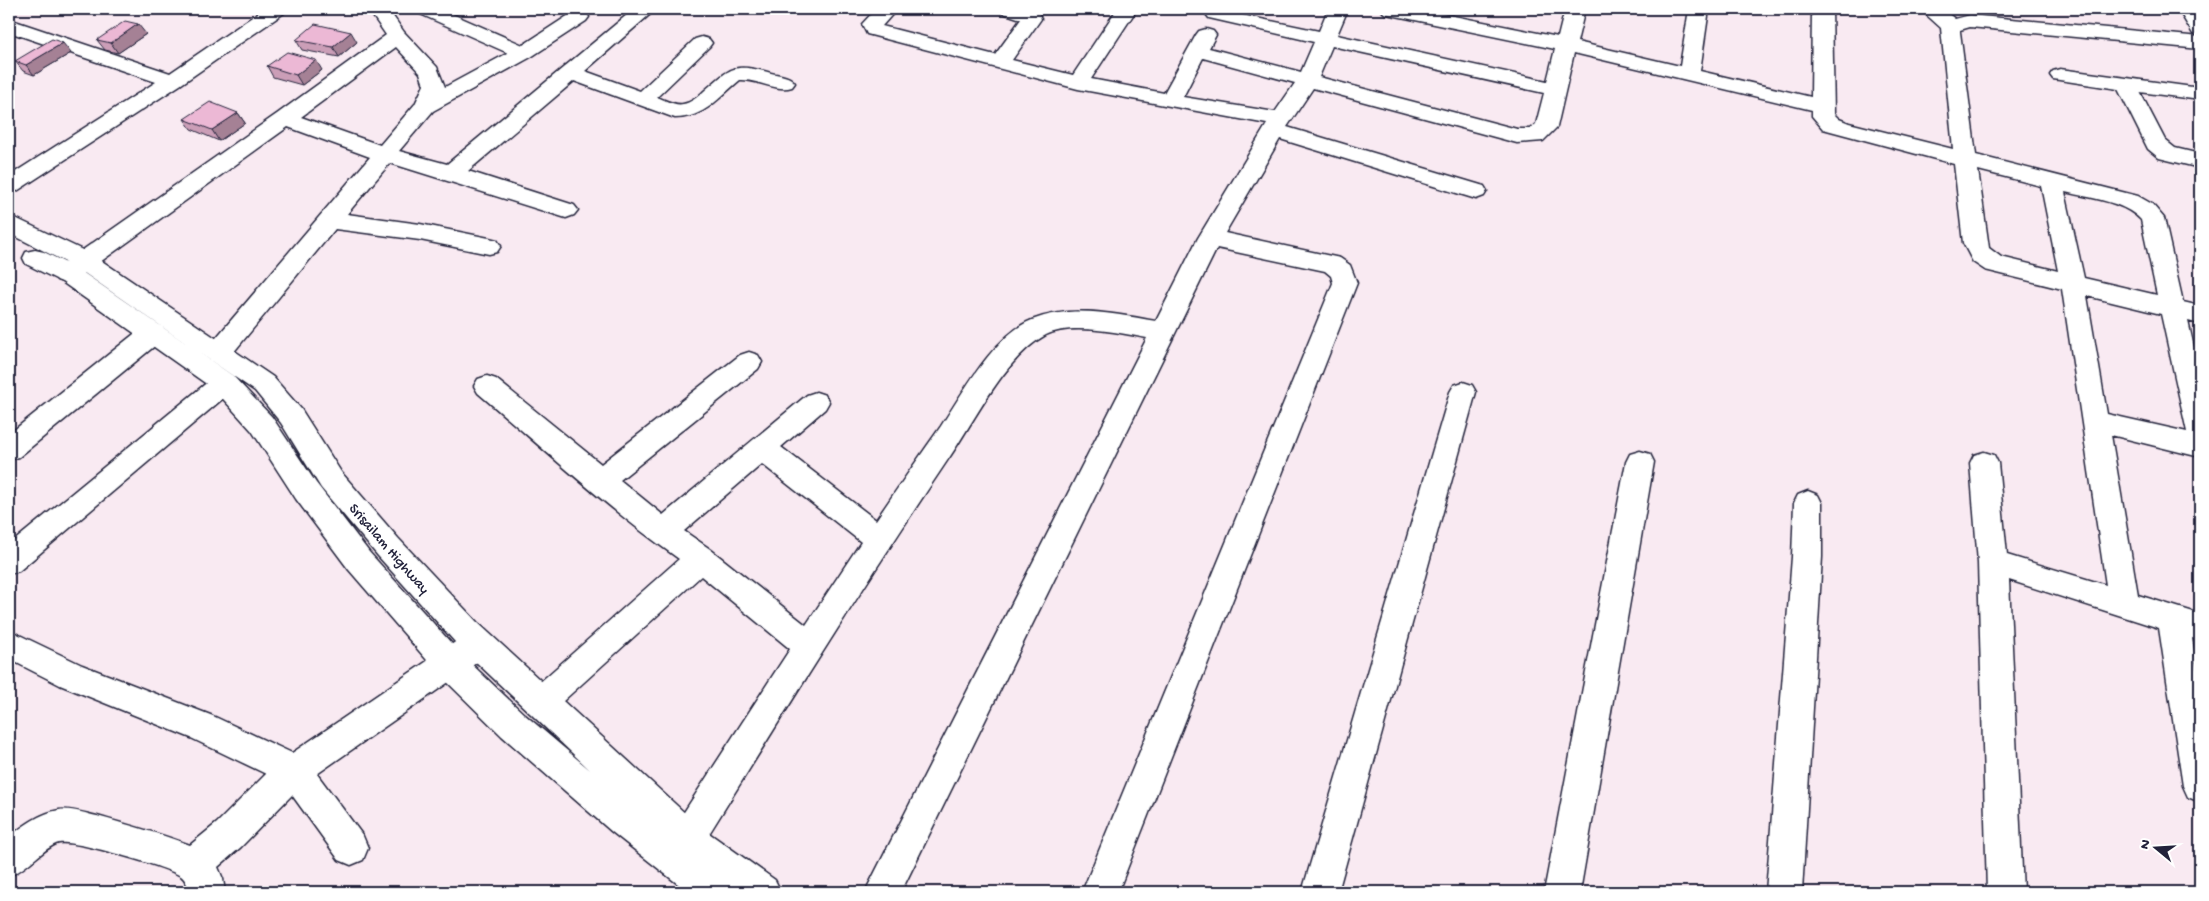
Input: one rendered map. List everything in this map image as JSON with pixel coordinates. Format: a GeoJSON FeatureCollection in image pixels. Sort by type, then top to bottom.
{"type":"FeatureCollection","features":[{"type":"Feature","properties":{"kind":"main road"},"geometry":{"type":"LineString","coordinates":[[9,186],[173,81],[277,9]]}},
{"type":"Feature","properties":{"kind":"main road"},"geometry":{"type":"LineString","coordinates":[[424,9],[524,53]]}},
{"type":"Feature","properties":{"kind":"main road"},"geometry":{"type":"LineString","coordinates":[[451,173],[646,9]]}},
{"type":"Feature","properties":{"kind":"main road"},"geometry":{"type":"LineString","coordinates":[[887,9],[872,24],[874,30],[1078,83],[1277,125],[1476,191]]}},
{"type":"Feature","properties":{"kind":"main road"},"geometry":{"type":"LineString","coordinates":[[1000,62],[1031,19],[1028,13],[1010,9]]}},
{"type":"Feature","properties":{"kind":"main road"},"geometry":{"type":"LineString","coordinates":[[1078,83],[1127,9]]}},
{"type":"Feature","properties":{"kind":"main road"},"geometry":{"type":"LineString","coordinates":[[883,892],[1210,238],[1277,125],[1308,80],[1338,9]]}},
{"type":"Feature","properties":{"kind":"main road"},"geometry":{"type":"LineString","coordinates":[[1391,9],[1566,46],[1822,106]]}},
{"type":"Feature","properties":{"kind":"main road"},"geometry":{"type":"LineString","coordinates":[[1199,51],[1517,136],[1535,136],[1546,127],[1575,9]]}},
{"type":"Feature","properties":{"kind":"main road"},"geometry":{"type":"LineString","coordinates":[[1690,74],[1699,9]]}},
{"type":"Feature","properties":{"kind":"main road"},"geometry":{"type":"LineString","coordinates":[[1822,9],[1822,106],[1823,116],[1831,124],[1965,161],[2130,201],[2144,209],[2152,218],[2200,431]]}},
{"type":"Feature","properties":{"kind":"main road"},"geometry":{"type":"LineString","coordinates":[[1930,9],[1951,26]]}},
{"type":"Feature","properties":{"kind":"main road"},"geometry":{"type":"LineString","coordinates":[[2188,9],[2200,30]]}},
{"type":"Feature","properties":{"kind":"main road"},"geometry":{"type":"LineString","coordinates":[[1170,101],[1199,51],[1217,12],[1325,39],[1556,90]]}},
{"type":"Feature","properties":{"kind":"main road"},"geometry":{"type":"LineString","coordinates":[[426,106],[524,53],[579,17]]}},
{"type":"Feature","properties":{"kind":"main road"},"geometry":{"type":"LineString","coordinates":[[75,268],[285,119],[391,18],[430,71],[435,84],[426,106],[219,352]]}},
{"type":"Feature","properties":{"kind":"main road"},"geometry":{"type":"LineString","coordinates":[[1951,26],[1970,21],[2200,43]]}},
{"type":"Feature","properties":{"kind":"main road"},"geometry":{"type":"LineString","coordinates":[[9,25],[173,81]]}},
{"type":"Feature","properties":{"kind":"main road"},"geometry":{"type":"LineString","coordinates":[[1951,26],[1950,32],[1977,250],[1985,260],[1994,264],[2200,315]]}},
{"type":"Feature","properties":{"kind":"main road"},"geometry":{"type":"LineString","coordinates":[[642,98],[702,43]]}},
{"type":"Feature","properties":{"kind":"main road"},"geometry":{"type":"LineString","coordinates":[[570,72],[675,111],[686,112],[696,108],[732,76],[739,73],[785,83]]}},
{"type":"Feature","properties":{"kind":"main road"},"geometry":{"type":"LineString","coordinates":[[2060,75],[2200,94]]}},
{"type":"Feature","properties":{"kind":"main road"},"geometry":{"type":"LineString","coordinates":[[2125,83],[2156,144],[2167,153],[2200,161]]}},
{"type":"Feature","properties":{"kind":"main road"},"geometry":{"type":"LineString","coordinates":[[285,119],[384,154],[451,173],[566,210]]}},
{"type":"Feature","properties":{"kind":"main road"},"geometry":{"type":"LineString","coordinates":[[2051,181],[2073,284],[2124,603]]}},
{"type":"Feature","properties":{"kind":"main road"},"geometry":{"type":"LineString","coordinates":[[330,220],[420,232],[489,246]]}},
{"type":"Feature","properties":{"kind":"main road","name":"Srisailam Highway"},"geometry":{"type":"LineString","coordinates":[[9,223],[75,268],[219,352],[264,384],[291,416],[330,480],[388,547],[478,644],[687,838],[763,892]]}},
{"type":"Feature","properties":{"kind":"main road"},"geometry":{"type":"LineString","coordinates":[[1100,892],[1315,361],[1345,282],[1344,274],[1339,268],[1331,264],[1210,238]]}},
{"type":"Feature","properties":{"kind":"main road","name":"Srisailam Highway"},"geometry":{"type":"LineString","coordinates":[[9,244],[75,268],[153,333],[224,383],[262,424],[306,491],[360,561],[450,664],[513,725],[624,820],[716,892]]}},
{"type":"Feature","properties":{"kind":"main road"},"geometry":{"type":"LineString","coordinates":[[687,838],[878,538],[999,364],[1022,337],[1041,326],[1086,321],[1164,331]]}},
{"type":"Feature","properties":{"kind":"main road"},"geometry":{"type":"LineString","coordinates":[[9,449],[153,333]]}},
{"type":"Feature","properties":{"kind":"main road"},"geometry":{"type":"LineString","coordinates":[[600,481],[748,362]]}},
{"type":"Feature","properties":{"kind":"main road"},"geometry":{"type":"LineString","coordinates":[[9,562],[224,383]]}},
{"type":"Feature","properties":{"kind":"main road"},"geometry":{"type":"LineString","coordinates":[[487,386],[663,532],[700,558],[809,646]]}},
{"type":"Feature","properties":{"kind":"main road"},"geometry":{"type":"LineString","coordinates":[[1320,892],[1463,392]]}},
{"type":"Feature","properties":{"kind":"main road"},"geometry":{"type":"LineString","coordinates":[[663,532],[816,402]]}},
{"type":"Feature","properties":{"kind":"main road"},"geometry":{"type":"LineString","coordinates":[[2094,422],[2200,446]]}},
{"type":"Feature","properties":{"kind":"main road"},"geometry":{"type":"LineString","coordinates":[[762,448],[878,538]]}},
{"type":"Feature","properties":{"kind":"main road"},"geometry":{"type":"LineString","coordinates":[[1562,892],[1640,462]]}},
{"type":"Feature","properties":{"kind":"main road"},"geometry":{"type":"LineString","coordinates":[[1984,463],[1993,563],[2006,892]]}},
{"type":"Feature","properties":{"kind":"main road"},"geometry":{"type":"LineString","coordinates":[[1784,892],[1807,557],[1808,504]]}},
{"type":"Feature","properties":{"kind":"main road"},"geometry":{"type":"LineString","coordinates":[[540,702],[700,558]]}},
{"type":"Feature","properties":{"kind":"main road"},"geometry":{"type":"LineString","coordinates":[[1993,563],[2186,622],[2200,786]]}},
{"type":"Feature","properties":{"kind":"main road"},"geometry":{"type":"LineString","coordinates":[[9,644],[70,675],[202,728],[294,771],[351,848]]}},
{"type":"Feature","properties":{"kind":"main road"},"geometry":{"type":"LineString","coordinates":[[9,859],[40,834],[60,826],[81,829],[156,849],[200,878],[229,835],[294,771],[478,644]]}},
{"type":"Feature","properties":{"kind":"building"},"geometry":{"type":"Polygon","coordinates":[[[125,21],[138,24],[111,43],[97,40],[125,21]]]}},
{"type":"Feature","properties":{"kind":"building"},"geometry":{"type":"Polygon","coordinates":[[[315,24],[351,32],[333,47],[296,40],[315,24]]]}},
{"type":"Feature","properties":{"kind":"building"},"geometry":{"type":"Polygon","coordinates":[[[52,39],[63,43],[26,65],[15,61],[52,39]]]}},
{"type":"Feature","properties":{"kind":"building"},"geometry":{"type":"Polygon","coordinates":[[[287,52],[316,60],[296,75],[267,66],[287,52]]]}},
{"type":"Feature","properties":{"kind":"building"},"geometry":{"type":"Polygon","coordinates":[[[210,102],[238,113],[212,130],[184,119],[210,102]]]}}]}
